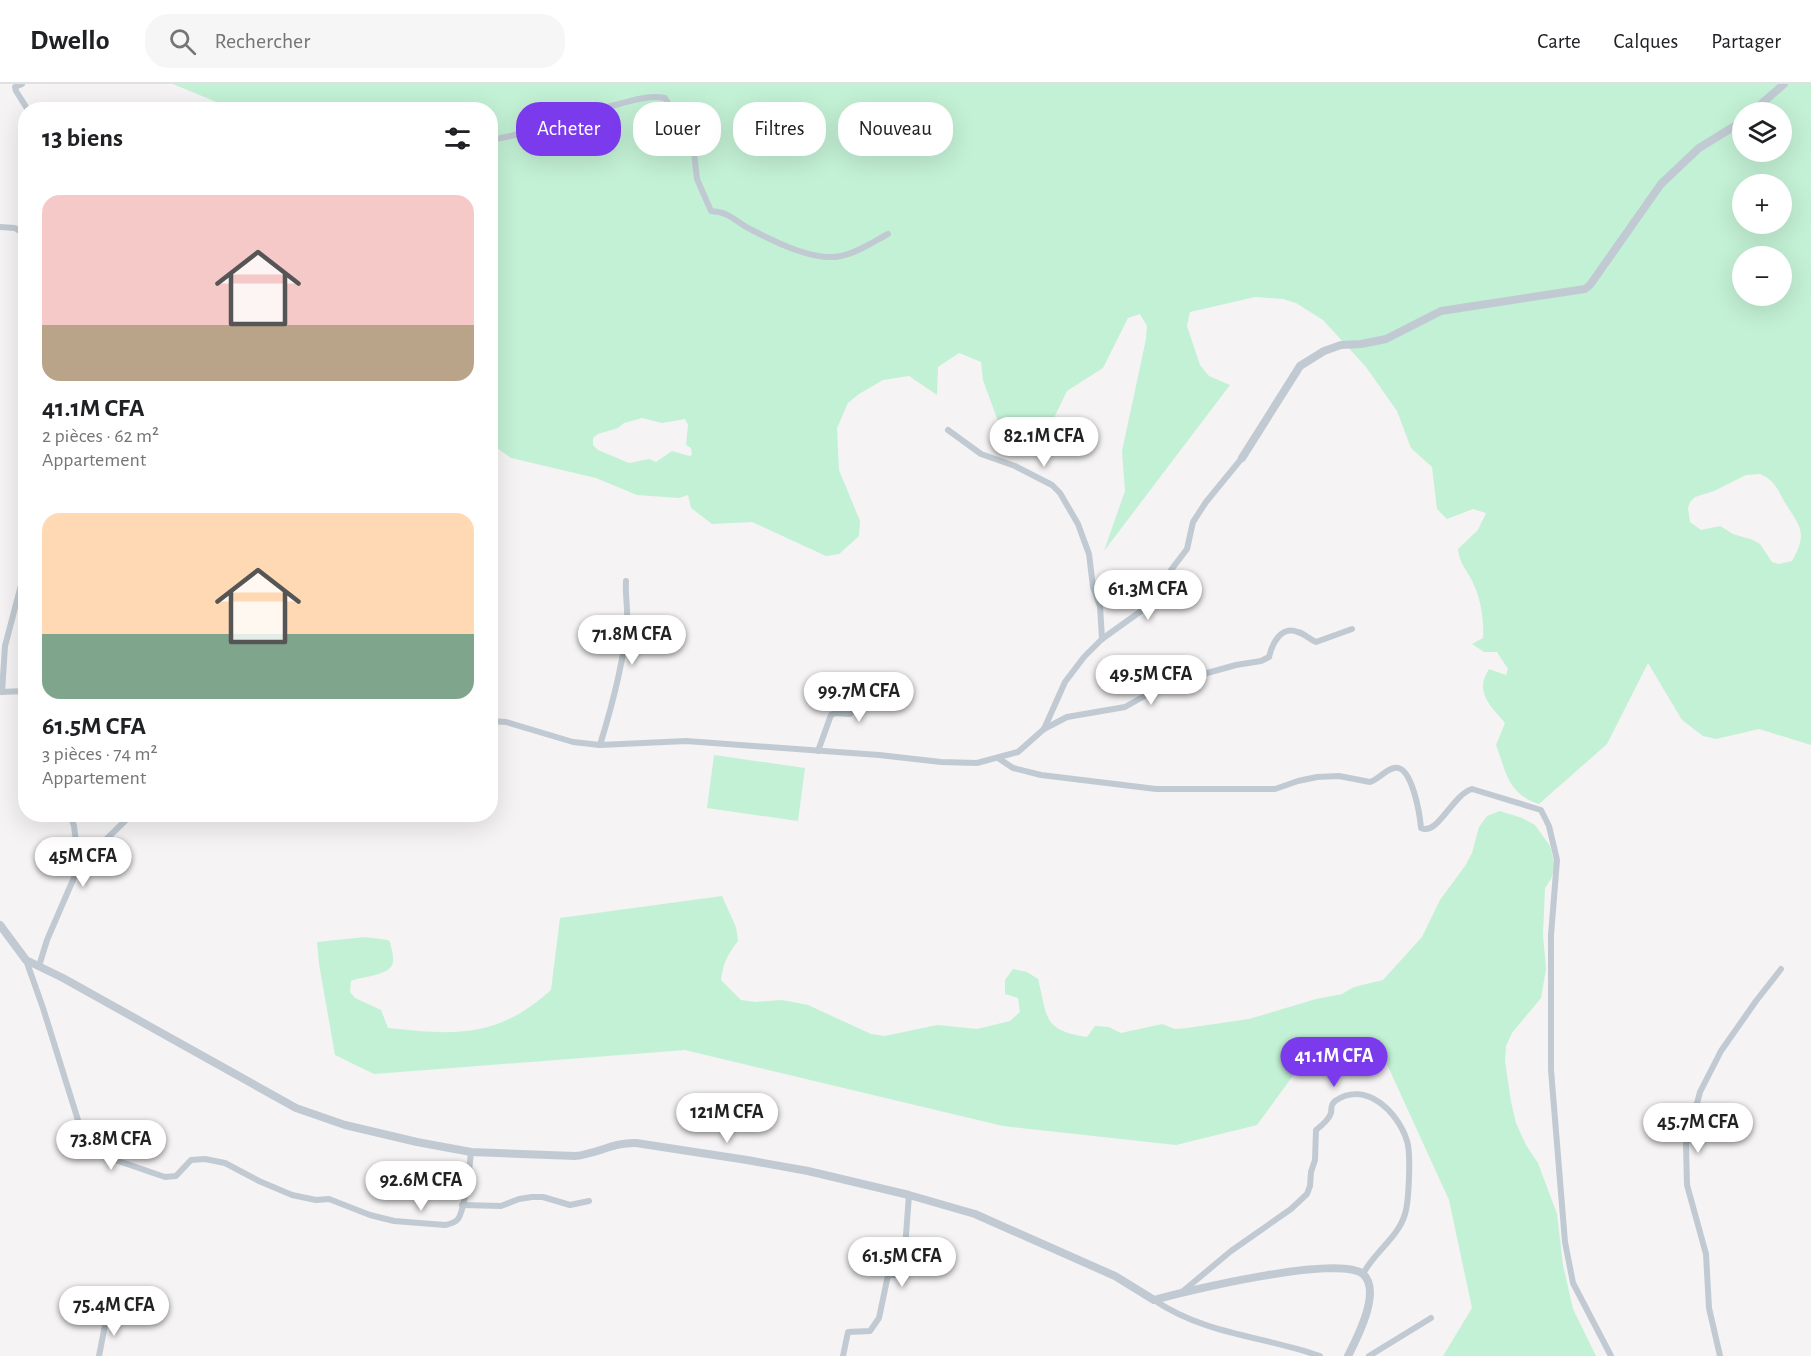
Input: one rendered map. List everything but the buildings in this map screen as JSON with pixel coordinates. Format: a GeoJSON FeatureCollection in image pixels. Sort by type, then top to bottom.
{"type":"FeatureCollection","features":[{"type":"Feature","properties":{"kind":"street"},"geometry":{"type":"LineString","coordinates":[[22,84],[15,87],[23,102]]}},
{"type":"Feature","properties":{"kind":"street"},"geometry":{"type":"LineString","coordinates":[[1763,102],[1784,84]]}},
{"type":"Feature","properties":{"kind":"street"},"geometry":{"type":"LineString","coordinates":[[498,138],[528,132],[598,108],[655,96],[665,98],[693,143],[698,178],[711,211],[731,215],[749,229],[781,244],[826,257],[849,254],[888,234]]}},
{"type":"Feature","properties":{"kind":"street"},"geometry":{"type":"LineString","coordinates":[[1044,729],[1065,682],[1084,657],[1102,639],[1155,601],[1162,593],[1171,570],[1186,549],[1193,522],[1206,502],[1242,458],[1300,366],[1324,351],[1341,345],[1386,339],[1441,311],[1585,288],[1590,285],[1660,184],[1700,148],[1732,128]]}},
{"type":"Feature","properties":{"kind":"street"},"geometry":{"type":"LineString","coordinates":[[0,227],[18,230]]}},
{"type":"Feature","properties":{"kind":"street"},"geometry":{"type":"LineString","coordinates":[[948,430],[981,454],[1015,466],[1052,485],[1060,493],[1078,524],[1089,554],[1093,587],[1100,606],[1102,639]]}},
{"type":"Feature","properties":{"kind":"street"},"geometry":{"type":"LineString","coordinates":[[600,745],[610,711],[626,636],[626,580]]}},
{"type":"Feature","properties":{"kind":"street"},"geometry":{"type":"LineString","coordinates":[[18,596],[5,646],[1,692],[18,691]]}},
{"type":"Feature","properties":{"kind":"street"},"geometry":{"type":"LineString","coordinates":[[498,722],[573,742],[600,745],[686,741],[976,763],[1018,752],[1044,729],[1067,717],[1125,707],[1164,685],[1236,665],[1261,661],[1269,657],[1278,636],[1287,632],[1297,631],[1316,642],[1352,629]]}},
{"type":"Feature","properties":{"kind":"street"},"geometry":{"type":"LineString","coordinates":[[818,751],[831,715],[850,714],[854,710],[858,676]]}},
{"type":"Feature","properties":{"kind":"street"},"geometry":{"type":"LineString","coordinates":[[998,758],[1013,768],[1041,775],[1156,789],[1275,789],[1317,777],[1339,777],[1370,782],[1393,768],[1399,767],[1403,769],[1420,807],[1421,828],[1424,830],[1430,830],[1435,826],[1456,799],[1465,791],[1472,789],[1541,810],[1550,825],[1557,860],[1551,935],[1551,1070],[1565,1242],[1573,1282],[1611,1356]]}},
{"type":"Feature","properties":{"kind":"street"},"geometry":{"type":"LineString","coordinates":[[72,822],[77,841],[79,866]]}},
{"type":"Feature","properties":{"kind":"street"},"geometry":{"type":"LineString","coordinates":[[39,966],[47,940],[79,866],[124,822]]}},
{"type":"Feature","properties":{"kind":"street"},"geometry":{"type":"LineString","coordinates":[[0,925],[26,960],[69,1088],[84,1142],[92,1152],[165,1177],[176,1176],[191,1160],[197,1158],[225,1163],[292,1195],[316,1200],[329,1199],[394,1221],[445,1225],[459,1218],[466,1191],[471,1152]]}},
{"type":"Feature","properties":{"kind":"street"},"geometry":{"type":"LineString","coordinates":[[26,960],[296,1108],[345,1125],[471,1152],[575,1156],[590,1154],[622,1142],[636,1143],[747,1160],[909,1195],[975,1214],[1115,1276],[1186,1319],[1221,1331],[1320,1356]]}},
{"type":"Feature","properties":{"kind":"street"},"geometry":{"type":"LineString","coordinates":[[1720,1356],[1709,1308],[1706,1254],[1687,1185],[1686,1144],[1700,1092],[1721,1052],[1756,1000],[1781,969]]}},
{"type":"Feature","properties":{"kind":"street"},"geometry":{"type":"LineString","coordinates":[[1182,1292],[1231,1251],[1291,1209],[1307,1194],[1315,1160],[1316,1130],[1329,1117],[1332,1104],[1336,1100],[1354,1093],[1363,1093],[1383,1105],[1396,1120],[1407,1139],[1409,1151],[1408,1200],[1404,1216],[1393,1237],[1368,1264],[1363,1274]]}},
{"type":"Feature","properties":{"kind":"street"},"geometry":{"type":"LineString","coordinates":[[843,1356],[848,1332],[870,1331],[879,1318],[888,1275],[903,1275],[909,1195]]}},
{"type":"Feature","properties":{"kind":"street"},"geometry":{"type":"LineString","coordinates":[[462,1205],[501,1206],[532,1197],[543,1197],[570,1205],[589,1202]]}},
{"type":"Feature","properties":{"kind":"street"},"geometry":{"type":"LineString","coordinates":[[1154,1300],[1182,1292],[1279,1273],[1317,1268],[1353,1269],[1363,1274],[1369,1285],[1370,1298],[1366,1316],[1348,1356]]}},
{"type":"Feature","properties":{"kind":"street"},"geometry":{"type":"LineString","coordinates":[[99,1356],[103,1332],[114,1312]]}},
{"type":"Feature","properties":{"kind":"street"},"geometry":{"type":"LineString","coordinates":[[1369,1356],[1431,1318]]}},
{"type":"Feature","properties":{"kind":"green space"},"geometry":{"type":"Polygon","coordinates":[[[173,84],[1811,84],[1811,745],[1759,729],[1716,739],[1703,736],[1682,720],[1648,663],[1607,744],[1539,804],[1520,794],[1506,774],[1496,745],[1505,723],[1489,704],[1483,685],[1489,669],[1506,675],[1508,669],[1497,652],[1484,652],[1472,644],[1483,638],[1482,611],[1472,580],[1460,560],[1458,549],[1478,530],[1486,513],[1473,509],[1447,519],[1437,509],[1432,467],[1411,448],[1397,411],[1366,367],[1323,320],[1296,303],[1283,299],[1255,297],[1190,312],[1187,326],[1200,365],[1209,376],[1230,385],[1104,551],[1125,491],[1122,451],[1146,339],[1147,326],[1140,314],[1128,318],[1103,368],[1067,391],[1051,424],[1021,442],[1007,446],[983,380],[981,362],[959,353],[938,367],[937,395],[909,376],[883,380],[859,394],[848,403],[837,428],[839,470],[860,521],[859,536],[839,554],[826,556],[752,522],[712,524],[691,508],[688,495],[679,498],[637,495],[596,478],[511,458],[498,449],[498,102],[216,102],[173,84]],[[642,418],[598,434],[593,438],[593,445],[598,450],[629,463],[649,459],[656,462],[672,451],[692,455],[691,448],[686,445],[688,425],[685,419],[662,423],[642,418]],[[1760,474],[1746,475],[1714,491],[1695,497],[1688,508],[1690,522],[1701,530],[1720,526],[1733,534],[1753,540],[1760,544],[1772,562],[1779,564],[1792,561],[1800,542],[1798,523],[1777,488],[1760,474]]]}},
{"type":"Feature","properties":{"kind":"green space"},"geometry":{"type":"Polygon","coordinates":[[[714,755],[805,768],[798,821],[707,808],[714,755]]]}},
{"type":"Feature","properties":{"kind":"green space"},"geometry":{"type":"Polygon","coordinates":[[[1500,811],[1535,825],[1550,846],[1555,866],[1545,888],[1543,935],[1546,969],[1541,998],[1512,1033],[1506,1046],[1505,1061],[1516,1123],[1526,1145],[1538,1163],[1557,1214],[1563,1265],[1573,1309],[1596,1356],[1443,1356],[1472,1308],[1449,1200],[1375,1038],[1292,1077],[1257,1125],[1176,1145],[1003,1126],[685,1050],[374,1074],[335,1055],[319,964],[317,942],[365,937],[388,940],[393,957],[391,967],[382,973],[351,981],[350,992],[355,998],[381,1010],[388,1028],[435,1032],[475,1030],[512,1018],[551,990],[560,918],[722,896],[736,927],[738,941],[726,959],[721,980],[741,1000],[755,1002],[782,1000],[808,1005],[871,1034],[885,1036],[937,1025],[977,1029],[1010,1021],[1020,1012],[1018,998],[1005,994],[1005,980],[1013,969],[1027,972],[1038,979],[1049,1020],[1054,1026],[1072,1034],[1087,1037],[1095,1026],[1109,1027],[1121,1033],[1162,1024],[1175,1029],[1187,1028],[1249,1019],[1316,999],[1342,994],[1354,987],[1383,980],[1422,937],[1440,900],[1472,853],[1479,827],[1487,816],[1500,811]]]}}]}
